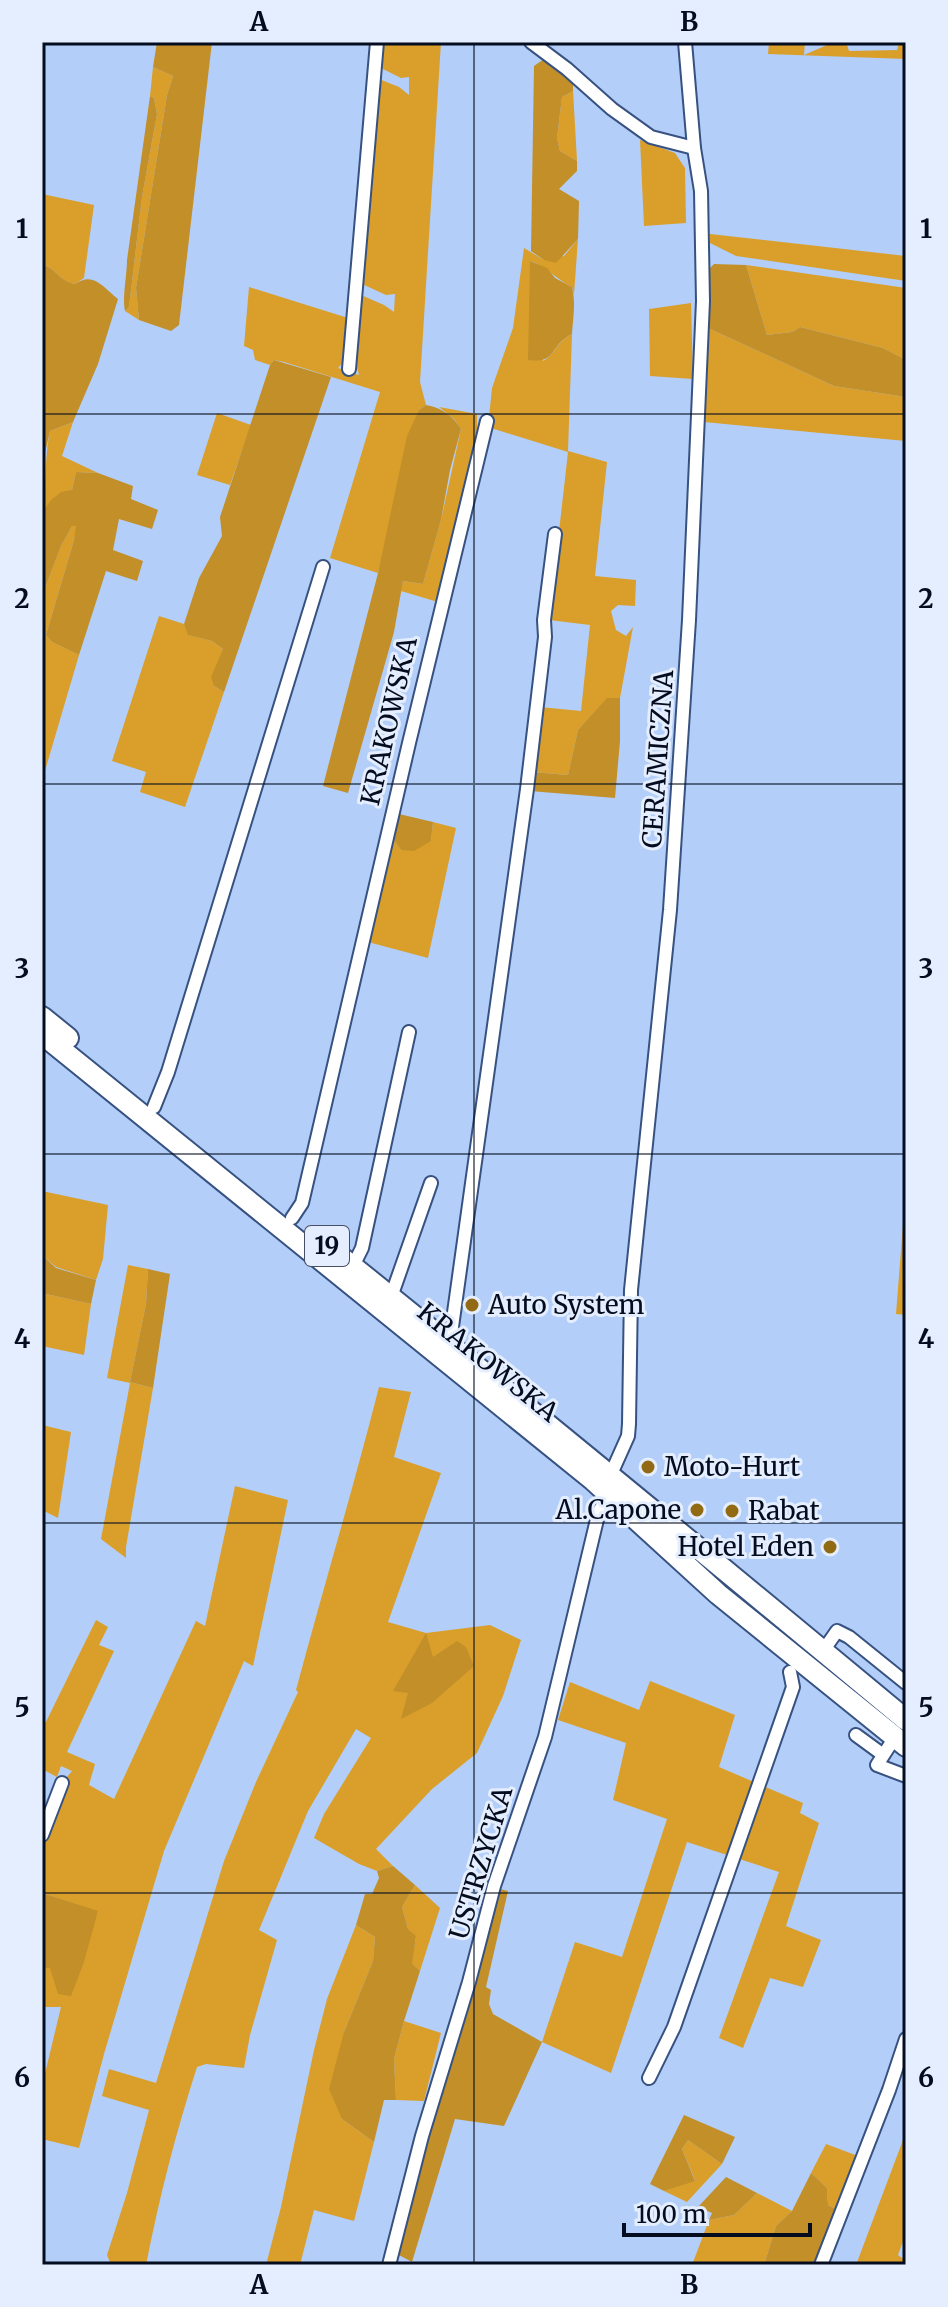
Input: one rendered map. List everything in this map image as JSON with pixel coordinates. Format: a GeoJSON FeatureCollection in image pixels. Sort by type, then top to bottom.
{"type":"FeatureCollection","features":[{"type":"Feature","properties":{"kind":"main road","name":"KRAKOWSKA"},"geometry":{"type":"LineString","coordinates":[[42,1017],[447,1342],[610,1484],[718,1594],[902,1734]]}},
{"type":"Feature","properties":{"kind":"main road","name":"KRAKOWSKA"},"geometry":{"type":"LineString","coordinates":[[42,1034],[394,1320],[823,1651],[902,1734]]}},
{"type":"Feature","properties":{"kind":"street"},"geometry":{"type":"LineString","coordinates":[[349,369],[377,42]]}},
{"type":"Feature","properties":{"kind":"street"},"geometry":{"type":"LineString","coordinates":[[531,42],[651,137],[694,148]]}},
{"type":"Feature","properties":{"kind":"street","name":"CERAMICZNA"},"geometry":{"type":"LineString","coordinates":[[610,1484],[628,1436],[631,1290],[670,910],[689,620],[703,301],[701,191],[685,42]]}},
{"type":"Feature","properties":{"kind":"street","name":"KRAKOWSKA"},"geometry":{"type":"LineString","coordinates":[[292,1218],[302,1203],[487,421]]}},
{"type":"Feature","properties":{"kind":"street","name":"KRAKOWSKA"},"geometry":{"type":"LineString","coordinates":[[447,1342],[451,1334],[527,789],[555,534]]}},
{"type":"Feature","properties":{"kind":"street"},"geometry":{"type":"LineString","coordinates":[[154,1107],[168,1072],[323,567]]}},
{"type":"Feature","properties":{"kind":"street"},"geometry":{"type":"LineString","coordinates":[[353,1266],[362,1248],[409,1032]]}},
{"type":"Feature","properties":{"kind":"street"},"geometry":{"type":"LineString","coordinates":[[391,1297],[431,1183]]}},
{"type":"Feature","properties":{"kind":"street","name":"USTRZYCKA"},"geometry":{"type":"LineString","coordinates":[[389,2265],[422,2136],[469,1982],[494,1886],[545,1737],[599,1511],[610,1484]]}},
{"type":"Feature","properties":{"kind":"street"},"geometry":{"type":"LineString","coordinates":[[823,1651],[837,1631],[849,1637],[906,1683]]}},
{"type":"Feature","properties":{"kind":"street"},"geometry":{"type":"LineString","coordinates":[[649,2078],[674,2027],[793,1687],[790,1672]]}},
{"type":"Feature","properties":{"kind":"street"},"geometry":{"type":"LineString","coordinates":[[902,1734],[882,1754],[877,1765],[906,1776]]}},
{"type":"Feature","properties":{"kind":"street"},"geometry":{"type":"LineString","coordinates":[[856,1735],[882,1754]]}},
{"type":"Feature","properties":{"kind":"street"},"geometry":{"type":"LineString","coordinates":[[42,1835],[62,1783]]}},
{"type":"Feature","properties":{"kind":"street"},"geometry":{"type":"LineString","coordinates":[[821,2265],[906,2039]]}},
{"type":"Feature","properties":{"kind":"shaded area"},"geometry":{"type":"Polygon","coordinates":[[[157,42],[212,42],[179,325],[171,331],[139,320],[136,288],[167,95],[173,76],[153,67],[157,42]]]}},
{"type":"Feature","properties":{"kind":"shaded area"},"geometry":{"type":"Polygon","coordinates":[[[383,42],[441,42],[420,382],[426,405],[419,410],[378,573],[330,558],[380,392],[284,362],[274,360],[270,365],[255,360],[253,350],[244,346],[249,287],[348,318],[345,360],[338,368],[359,375],[356,363],[361,295],[394,312],[395,294],[386,295],[362,284],[379,79],[409,95],[409,77],[401,78],[381,68],[383,42]]]}},
{"type":"Feature","properties":{"kind":"shaded area"},"geometry":{"type":"Polygon","coordinates":[[[769,42],[805,42],[804,55],[834,42],[846,42],[849,51],[897,50],[899,42],[906,42],[906,59],[768,54],[769,42]]]}},
{"type":"Feature","properties":{"kind":"shaded area"},"geometry":{"type":"Polygon","coordinates":[[[544,59],[573,84],[573,91],[562,97],[557,138],[560,151],[577,161],[577,171],[559,189],[579,201],[578,239],[556,263],[544,260],[531,251],[534,66],[544,59]]]}},
{"type":"Feature","properties":{"kind":"shaded area"},"geometry":{"type":"Polygon","coordinates":[[[153,67],[173,76],[167,95],[136,288],[139,320],[125,311],[129,307],[142,197],[157,114],[154,98],[150,96],[153,67]]]}},
{"type":"Feature","properties":{"kind":"shaded area"},"geometry":{"type":"Polygon","coordinates":[[[573,91],[577,161],[560,151],[557,138],[562,97],[573,91]]]}},
{"type":"Feature","properties":{"kind":"shaded area"},"geometry":{"type":"Polygon","coordinates":[[[150,96],[154,98],[157,114],[142,197],[129,307],[125,311],[127,260],[150,96]]]}},
{"type":"Feature","properties":{"kind":"shaded area"},"geometry":{"type":"Polygon","coordinates":[[[640,140],[675,153],[685,168],[686,223],[644,226],[640,140]]]}},
{"type":"Feature","properties":{"kind":"shaded area"},"geometry":{"type":"Polygon","coordinates":[[[42,194],[94,205],[84,278],[75,284],[42,264],[42,194]]]}},
{"type":"Feature","properties":{"kind":"shaded area"},"geometry":{"type":"Polygon","coordinates":[[[710,234],[906,256],[906,281],[736,256],[710,243],[710,234]]]}},
{"type":"Feature","properties":{"kind":"shaded area"},"geometry":{"type":"Polygon","coordinates":[[[578,239],[574,294],[572,287],[531,261],[543,361],[572,334],[568,451],[607,462],[595,576],[636,580],[635,606],[618,605],[611,611],[616,630],[626,636],[633,627],[620,698],[607,699],[578,730],[568,775],[532,772],[540,707],[581,711],[590,625],[549,620],[568,452],[488,427],[492,388],[513,328],[524,248],[544,260],[564,256],[578,239]]]}},
{"type":"Feature","properties":{"kind":"shaded area"},"geometry":{"type":"Polygon","coordinates":[[[530,261],[547,268],[555,278],[572,287],[574,299],[572,334],[549,357],[538,361],[528,360],[530,261]]]}},
{"type":"Feature","properties":{"kind":"shaded area"},"geometry":{"type":"Polygon","coordinates":[[[42,264],[75,284],[87,279],[98,282],[118,299],[98,364],[73,422],[50,431],[45,453],[42,452],[42,264]]]}},
{"type":"Feature","properties":{"kind":"shaded area"},"geometry":{"type":"Polygon","coordinates":[[[714,264],[746,265],[767,335],[792,332],[800,327],[883,348],[906,360],[906,397],[834,386],[708,328],[708,270],[714,264]]]}},
{"type":"Feature","properties":{"kind":"shaded area"},"geometry":{"type":"Polygon","coordinates":[[[746,265],[906,288],[906,360],[883,348],[800,327],[792,332],[767,335],[746,265]]]}},
{"type":"Feature","properties":{"kind":"shaded area"},"geometry":{"type":"Polygon","coordinates":[[[691,303],[693,379],[650,376],[649,309],[691,303]]]}},
{"type":"Feature","properties":{"kind":"shaded area"},"geometry":{"type":"Polygon","coordinates":[[[708,328],[834,386],[906,397],[906,441],[704,422],[708,328]]]}},
{"type":"Feature","properties":{"kind":"shaded area"},"geometry":{"type":"Polygon","coordinates":[[[274,360],[331,377],[224,692],[214,686],[211,677],[223,649],[212,641],[188,635],[184,624],[199,578],[222,536],[220,517],[274,360]]]}},
{"type":"Feature","properties":{"kind":"shaded area"},"geometry":{"type":"Polygon","coordinates":[[[426,405],[446,413],[461,429],[423,584],[403,581],[394,632],[348,793],[323,786],[378,573],[407,436],[419,410],[426,405]]]}},
{"type":"Feature","properties":{"kind":"shaded area"},"geometry":{"type":"Polygon","coordinates":[[[439,407],[477,414],[477,429],[438,602],[401,591],[403,581],[423,584],[461,429],[439,407]]]}},
{"type":"Feature","properties":{"kind":"shaded area"},"geometry":{"type":"Polygon","coordinates":[[[217,413],[251,425],[230,485],[197,475],[217,413]]]}},
{"type":"Feature","properties":{"kind":"shaded area"},"geometry":{"type":"Polygon","coordinates":[[[73,422],[62,456],[98,473],[76,472],[72,490],[42,513],[50,431],[73,422]]]}},
{"type":"Feature","properties":{"kind":"shaded area"},"geometry":{"type":"Polygon","coordinates":[[[76,472],[98,473],[133,486],[131,499],[158,510],[152,529],[119,519],[113,550],[143,561],[137,581],[106,571],[79,655],[52,642],[46,635],[76,526],[72,526],[61,546],[42,596],[42,513],[61,492],[72,490],[76,472]]]}},
{"type":"Feature","properties":{"kind":"shaded area"},"geometry":{"type":"Polygon","coordinates":[[[72,526],[77,526],[74,540],[46,635],[52,642],[79,655],[42,781],[42,596],[72,526]]]}},
{"type":"Feature","properties":{"kind":"shaded area"},"geometry":{"type":"Polygon","coordinates":[[[159,616],[184,624],[189,635],[212,641],[223,649],[214,686],[224,692],[185,807],[140,792],[146,772],[112,761],[159,616]]]}},
{"type":"Feature","properties":{"kind":"shaded area"},"geometry":{"type":"Polygon","coordinates":[[[607,698],[620,698],[615,798],[530,791],[532,772],[568,775],[578,730],[607,698]]]}},
{"type":"Feature","properties":{"kind":"shaded area"},"geometry":{"type":"Polygon","coordinates":[[[399,814],[433,822],[431,841],[414,851],[401,850],[393,839],[399,814]]]}},
{"type":"Feature","properties":{"kind":"shaded area"},"geometry":{"type":"Polygon","coordinates":[[[433,822],[456,828],[428,958],[368,942],[393,839],[401,850],[431,841],[433,822]]]}},
{"type":"Feature","properties":{"kind":"shaded area"},"geometry":{"type":"Polygon","coordinates":[[[906,1187],[906,1315],[896,1314],[906,1187]]]}},
{"type":"Feature","properties":{"kind":"shaded area"},"geometry":{"type":"Polygon","coordinates":[[[42,1191],[108,1205],[103,1259],[96,1280],[56,1267],[42,1255],[42,1191]]]}},
{"type":"Feature","properties":{"kind":"shaded area"},"geometry":{"type":"Polygon","coordinates":[[[42,1255],[56,1268],[96,1280],[91,1304],[42,1293],[42,1255]]]}},
{"type":"Feature","properties":{"kind":"shaded area"},"geometry":{"type":"Polygon","coordinates":[[[128,1265],[148,1269],[146,1304],[130,1382],[153,1388],[126,1558],[101,1539],[130,1383],[107,1378],[128,1265]]]}},
{"type":"Feature","properties":{"kind":"shaded area"},"geometry":{"type":"Polygon","coordinates":[[[148,1269],[170,1274],[153,1388],[130,1382],[146,1304],[148,1269]]]}},
{"type":"Feature","properties":{"kind":"shaded area"},"geometry":{"type":"Polygon","coordinates":[[[42,1293],[91,1304],[84,1355],[42,1346],[42,1293]]]}},
{"type":"Feature","properties":{"kind":"shaded area"},"geometry":{"type":"Polygon","coordinates":[[[379,1387],[411,1392],[394,1457],[441,1473],[388,1622],[426,1633],[490,1625],[521,1640],[503,1696],[477,1753],[432,1789],[376,1849],[393,1866],[377,1871],[314,1838],[324,1814],[371,1738],[356,1729],[308,1811],[259,1930],[277,1940],[250,2035],[244,2068],[206,2064],[197,2067],[168,2165],[146,2265],[111,2265],[107,2255],[149,2110],[102,2096],[109,2069],[156,2083],[224,1861],[298,1692],[296,1690],[379,1387]]]}},
{"type":"Feature","properties":{"kind":"shaded area"},"geometry":{"type":"Polygon","coordinates":[[[42,1425],[71,1432],[58,1518],[42,1510],[42,1425]]]}},
{"type":"Feature","properties":{"kind":"shaded area"},"geometry":{"type":"Polygon","coordinates":[[[235,1486],[288,1500],[253,1666],[244,1661],[164,1851],[79,2148],[42,2139],[42,2086],[61,2007],[42,2007],[42,1968],[50,1967],[98,1912],[42,1893],[42,1847],[67,1784],[62,1783],[72,1771],[61,1766],[57,1777],[42,1769],[42,1730],[96,1620],[108,1627],[99,1645],[114,1651],[67,1752],[95,1764],[89,1785],[114,1799],[196,1621],[205,1626],[235,1486]]]}},
{"type":"Feature","properties":{"kind":"shaded area"},"geometry":{"type":"Polygon","coordinates":[[[426,1633],[433,1657],[457,1641],[466,1647],[474,1666],[432,1703],[401,1719],[408,1693],[393,1691],[426,1633]]]}},
{"type":"Feature","properties":{"kind":"shaded area"},"geometry":{"type":"Polygon","coordinates":[[[650,1681],[735,1715],[719,1767],[803,1803],[800,1813],[819,1823],[786,1926],[821,1940],[803,1987],[770,1978],[743,2048],[719,2038],[779,1872],[687,1842],[611,2073],[542,2042],[575,1942],[622,1957],[667,1819],[613,1800],[626,1743],[558,1720],[570,1682],[639,1710],[650,1681]]]}},
{"type":"Feature","properties":{"kind":"shaded area"},"geometry":{"type":"Polygon","coordinates":[[[393,1866],[415,1885],[402,1907],[408,1929],[416,1936],[412,1964],[420,1971],[394,2059],[396,2100],[384,2100],[374,2142],[342,2119],[329,2089],[344,2032],[373,1961],[375,1937],[356,1925],[365,1894],[372,1894],[379,1878],[377,1871],[393,1866]]]}},
{"type":"Feature","properties":{"kind":"shaded area"},"geometry":{"type":"Polygon","coordinates":[[[415,1885],[440,1908],[420,1971],[411,1964],[416,1937],[408,1929],[402,1907],[415,1885]]]}},
{"type":"Feature","properties":{"kind":"shaded area"},"geometry":{"type":"Polygon","coordinates":[[[500,1889],[508,1891],[486,1987],[491,1990],[489,2004],[493,2014],[542,2042],[504,2126],[455,2119],[412,2262],[397,2254],[500,1889]]]}},
{"type":"Feature","properties":{"kind":"shaded area"},"geometry":{"type":"Polygon","coordinates":[[[42,1893],[98,1911],[71,1996],[58,1994],[50,1968],[42,1968],[42,1893]]]}},
{"type":"Feature","properties":{"kind":"shaded area"},"geometry":{"type":"Polygon","coordinates":[[[356,1925],[375,1937],[373,1961],[344,2032],[342,2119],[374,2142],[354,2221],[314,2210],[300,2265],[266,2265],[327,1999],[356,1925]]]}},
{"type":"Feature","properties":{"kind":"shaded area"},"geometry":{"type":"Polygon","coordinates":[[[404,2021],[441,2033],[424,2101],[396,2100],[394,2059],[404,2021]]]}},
{"type":"Feature","properties":{"kind":"shaded area"},"geometry":{"type":"Polygon","coordinates":[[[684,2115],[735,2137],[722,2164],[688,2140],[682,2149],[695,2181],[664,2191],[650,2184],[684,2115]]]}},
{"type":"Feature","properties":{"kind":"shaded area"},"geometry":{"type":"Polygon","coordinates":[[[906,2132],[906,2233],[898,2255],[906,2261],[906,2265],[856,2265],[906,2132]]]}},
{"type":"Feature","properties":{"kind":"shaded area"},"geometry":{"type":"Polygon","coordinates":[[[688,2140],[722,2164],[687,2202],[664,2191],[695,2180],[682,2149],[688,2140]]]}},
{"type":"Feature","properties":{"kind":"shaded area"},"geometry":{"type":"Polygon","coordinates":[[[826,2144],[858,2156],[839,2211],[828,2205],[827,2188],[811,2173],[826,2144]]]}},
{"type":"Feature","properties":{"kind":"shaded area"},"geometry":{"type":"Polygon","coordinates":[[[811,2173],[827,2188],[828,2205],[839,2211],[814,2265],[764,2265],[776,2226],[792,2211],[811,2173]]]}},
{"type":"Feature","properties":{"kind":"shaded area"},"geometry":{"type":"Polygon","coordinates":[[[726,2177],[757,2193],[734,2215],[709,2220],[712,2213],[698,2207],[726,2177]]]}},
{"type":"Feature","properties":{"kind":"shaded area"},"geometry":{"type":"Polygon","coordinates":[[[757,2193],[792,2211],[776,2226],[764,2265],[692,2265],[709,2220],[734,2215],[757,2193]]]}},
{"type":"Feature","properties":{"kind":"place","name":"Auto System"},"geometry":{"type":"Point","coordinates":[472,1305]}},
{"type":"Feature","properties":{"kind":"place","name":"Moto-Hurt"},"geometry":{"type":"Point","coordinates":[648,1467]}},
{"type":"Feature","properties":{"kind":"place","name":"Al.Capone"},"geometry":{"type":"Point","coordinates":[697,1510]}},
{"type":"Feature","properties":{"kind":"place","name":"Rabat"},"geometry":{"type":"Point","coordinates":[732,1511]}},
{"type":"Feature","properties":{"kind":"place","name":"Hotel Eden"},"geometry":{"type":"Point","coordinates":[830,1547]}}]}
